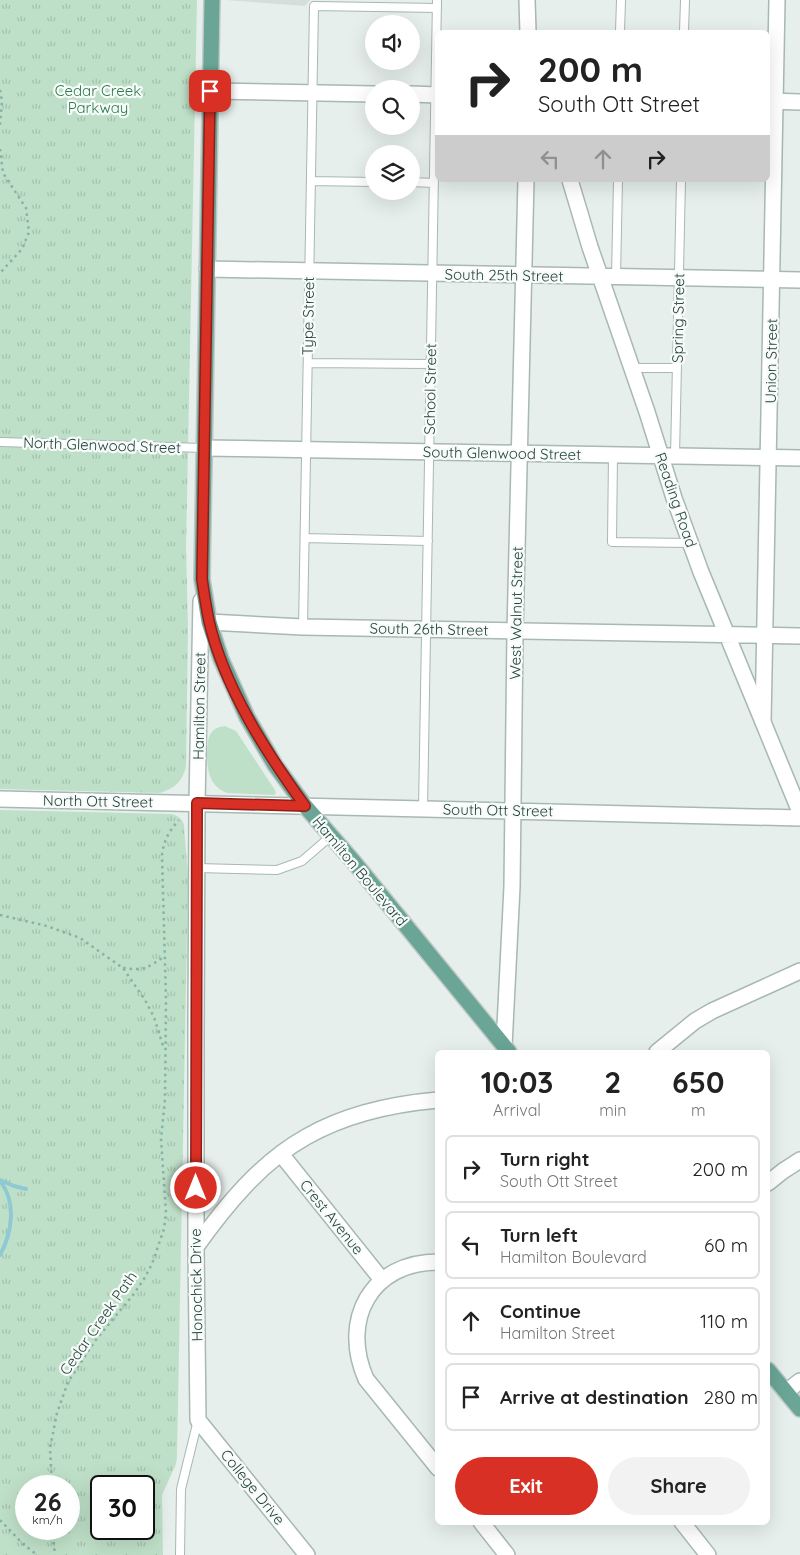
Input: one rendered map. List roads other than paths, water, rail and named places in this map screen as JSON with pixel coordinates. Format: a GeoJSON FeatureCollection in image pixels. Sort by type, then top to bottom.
{"type":"FeatureCollection","features":[{"type":"Feature","properties":{"kind":"main road","name":"Hamilton Street"},"geometry":{"type":"LineString","coordinates":[[209,622],[202,579],[212,0]]}},
{"type":"Feature","properties":{"kind":"main road","name":"Hamilton Boulevard"},"geometry":{"type":"LineString","coordinates":[[209,622],[221,659],[247,717],[275,765],[305,806],[506,1049]]}},
{"type":"Feature","properties":{"kind":"main road"},"geometry":{"type":"LineString","coordinates":[[770,1372],[800,1409]]}},
{"type":"Feature","properties":{"kind":"street"},"geometry":{"type":"LineString","coordinates":[[528,0],[528,30]]}},
{"type":"Feature","properties":{"kind":"street","name":"Union Street"},"geometry":{"type":"LineString","coordinates":[[763,722],[772,280],[772,101],[777,0]]}},
{"type":"Feature","properties":{"kind":"street"},"geometry":{"type":"LineString","coordinates":[[210,91],[365,94]]}},
{"type":"Feature","properties":{"kind":"street"},"geometry":{"type":"LineString","coordinates":[[420,94],[435,95]]}},
{"type":"Feature","properties":{"kind":"street"},"geometry":{"type":"LineString","coordinates":[[772,101],[800,102]]}},
{"type":"Feature","properties":{"kind":"street","name":"West Walnut Street"},"geometry":{"type":"LineString","coordinates":[[506,1049],[512,887],[515,631],[526,182]]}},
{"type":"Feature","properties":{"kind":"street","name":"Reading Road"},"geometry":{"type":"LineString","coordinates":[[571,182],[608,277],[632,368],[668,456],[690,543],[800,812]]}},
{"type":"Feature","properties":{"kind":"street","name":"South 25th Street"},"geometry":{"type":"LineString","coordinates":[[207,269],[800,280]]}},
{"type":"Feature","properties":{"kind":"street","name":"South Glenwood Street"},"geometry":{"type":"LineString","coordinates":[[204,448],[800,458]]}},
{"type":"Feature","properties":{"kind":"street","name":"Hamilton Street"},"geometry":{"type":"LineString","coordinates":[[197,803],[202,579]]}},
{"type":"Feature","properties":{"kind":"street","name":"South 26th Street"},"geometry":{"type":"LineString","coordinates":[[209,622],[303,627],[800,636]]}},
{"type":"Feature","properties":{"kind":"street","name":"North Ott Street"},"geometry":{"type":"LineString","coordinates":[[0,799],[197,803]]}},
{"type":"Feature","properties":{"kind":"street","name":"South Ott Street"},"geometry":{"type":"LineString","coordinates":[[197,803],[800,818]]}},
{"type":"Feature","properties":{"kind":"street","name":"Honochick Drive"},"geometry":{"type":"LineString","coordinates":[[197,803],[196,1247],[198,1420]]}},
{"type":"Feature","properties":{"kind":"street"},"geometry":{"type":"LineString","coordinates":[[659,1050],[695,1021],[712,1011],[800,971]]}},
{"type":"Feature","properties":{"kind":"street"},"geometry":{"type":"LineString","coordinates":[[196,1247],[234,1197],[281,1154],[305,1137],[353,1116],[414,1102],[435,1100]]}},
{"type":"Feature","properties":{"kind":"street","name":"Crest Avenue"},"geometry":{"type":"LineString","coordinates":[[281,1154],[382,1280]]}},
{"type":"Feature","properties":{"kind":"street"},"geometry":{"type":"LineString","coordinates":[[770,1182],[800,1160]]}},
{"type":"Feature","properties":{"kind":"street"},"geometry":{"type":"LineString","coordinates":[[435,1262],[421,1262],[408,1266],[382,1280],[364,1304],[356,1333],[360,1366],[372,1388],[435,1464]]}},
{"type":"Feature","properties":{"kind":"street"},"geometry":{"type":"LineString","coordinates":[[786,1392],[800,1381]]}},
{"type":"Feature","properties":{"kind":"street","name":"College Drive"},"geometry":{"type":"LineString","coordinates":[[198,1420],[307,1555]]}},
{"type":"Feature","properties":{"kind":"street"},"geometry":{"type":"LineString","coordinates":[[483,1525],[508,1555]]}},
{"type":"Feature","properties":{"kind":"street"},"geometry":{"type":"LineString","coordinates":[[684,1525],[708,1555]]}},
{"type":"Feature","properties":{"kind":"lane"},"geometry":{"type":"LineString","coordinates":[[620,30],[621,0]]}},
{"type":"Feature","properties":{"kind":"lane"},"geometry":{"type":"LineString","coordinates":[[684,30],[685,0]]}},
{"type":"Feature","properties":{"kind":"lane","name":"Type Street"},"geometry":{"type":"LineString","coordinates":[[303,627],[314,6],[437,4]]}},
{"type":"Feature","properties":{"kind":"lane","name":"School Street"},"geometry":{"type":"LineString","coordinates":[[437,4],[437,30]]}},
{"type":"Feature","properties":{"kind":"lane","name":"School Street"},"geometry":{"type":"LineString","coordinates":[[423,809],[435,139]]}},
{"type":"Feature","properties":{"kind":"lane"},"geometry":{"type":"LineString","coordinates":[[311,181],[365,182]]}},
{"type":"Feature","properties":{"kind":"lane"},"geometry":{"type":"LineString","coordinates":[[420,182],[434,183]]}},
{"type":"Feature","properties":{"kind":"lane"},"geometry":{"type":"LineString","coordinates":[[608,277],[618,182]]}},
{"type":"Feature","properties":{"kind":"lane","name":"Spring Street"},"geometry":{"type":"LineString","coordinates":[[668,456],[676,368],[681,182]]}},
{"type":"Feature","properties":{"kind":"lane"},"geometry":{"type":"LineString","coordinates":[[308,363],[431,364]]}},
{"type":"Feature","properties":{"kind":"lane"},"geometry":{"type":"LineString","coordinates":[[632,368],[676,368]]}},
{"type":"Feature","properties":{"kind":"lane","name":"North Glenwood Street"},"geometry":{"type":"LineString","coordinates":[[0,442],[204,448]]}},
{"type":"Feature","properties":{"kind":"lane"},"geometry":{"type":"LineString","coordinates":[[613,455],[612,542],[690,543]]}},
{"type":"Feature","properties":{"kind":"lane"},"geometry":{"type":"LineString","coordinates":[[305,538],[428,541]]}},
{"type":"Feature","properties":{"kind":"lane"},"geometry":{"type":"LineString","coordinates":[[197,868],[277,870],[302,861],[331,836]]}},
{"type":"Feature","properties":{"kind":"lane","name":"Honochick Drive"},"geometry":{"type":"LineString","coordinates":[[180,1555],[181,1489],[198,1420]]}},
{"type":"Feature","properties":{"kind":"waterway"},"geometry":{"type":"LineString","coordinates":[[0,1180],[26,1189]]}},
{"type":"Feature","properties":{"kind":"waterway"},"geometry":{"type":"LineString","coordinates":[[0,1181],[9,1198],[11,1208],[10,1227],[0,1255]]}},
{"type":"Feature","properties":{"kind":"park label","name":"Cedar Creek Parkway"},"geometry":{"type":"Point","coordinates":[98,98]}}]}
